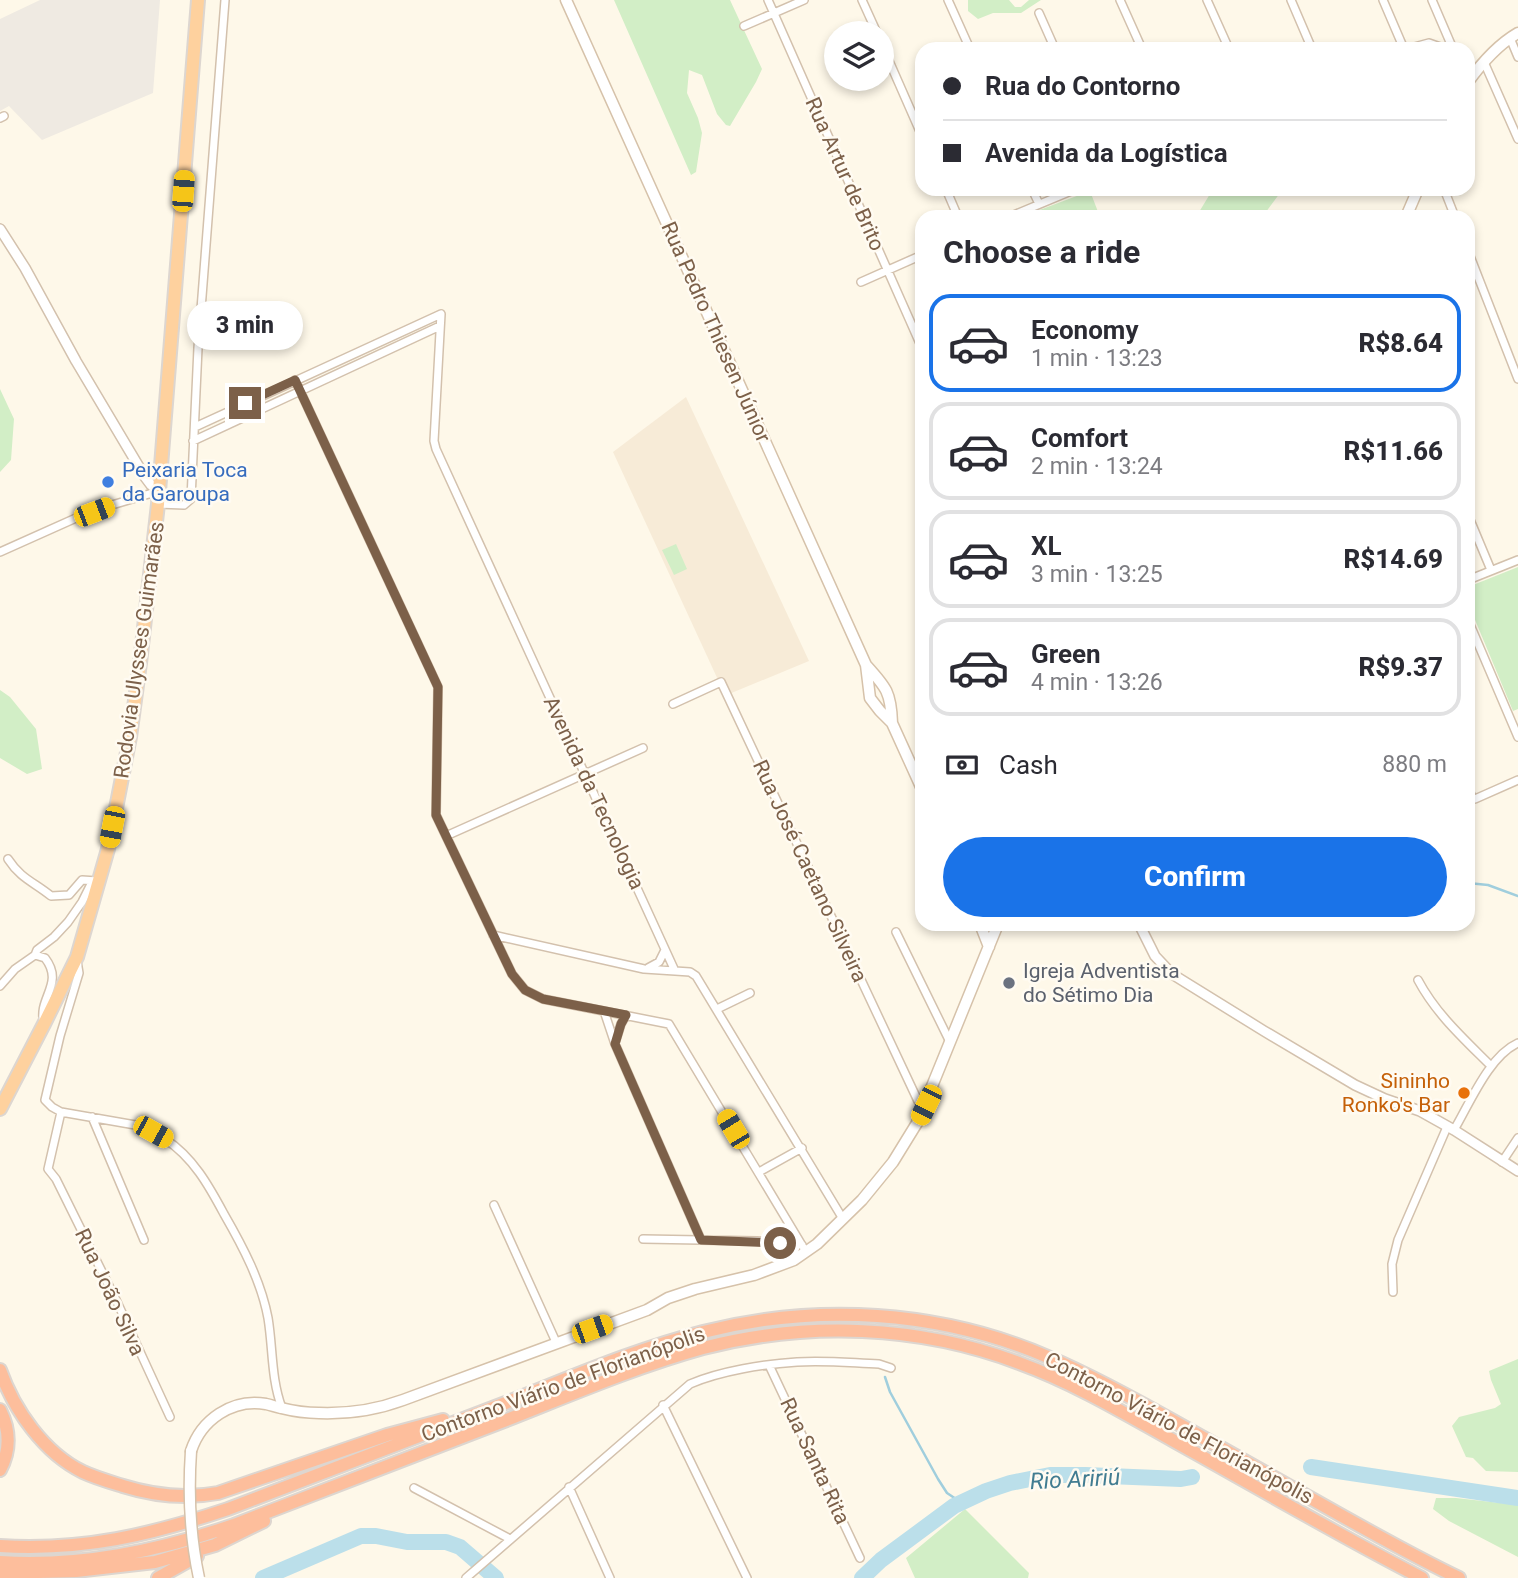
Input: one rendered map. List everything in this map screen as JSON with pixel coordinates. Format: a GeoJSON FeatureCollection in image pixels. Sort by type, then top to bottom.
{"type":"FeatureCollection","features":[{"type":"Feature","properties":{"kind":"highway","name":"Rodovia Ulysses Guimarães"},"geometry":{"type":"LineString","coordinates":[[0,1109],[76,957],[108,849],[130,737],[159,498],[198,0]]}},
{"type":"Feature","properties":{"kind":"highway","name":"Contorno Viário de Florianópolis"},"geometry":{"type":"LineString","coordinates":[[0,1546],[52,1547],[94,1543],[180,1525],[229,1510],[641,1351],[736,1324],[794,1316],[842,1314],[889,1316],[936,1323],[1004,1340],[1050,1358],[1087,1375],[1459,1578]]}},
{"type":"Feature","properties":{"kind":"highway","name":"Contorno Viário de Florianópolis"},"geometry":{"type":"LineString","coordinates":[[0,1562],[74,1562],[139,1552],[210,1533],[615,1378],[704,1348],[750,1338],[841,1330],[887,1332],[932,1339],[977,1349],[1044,1373],[1120,1410],[1422,1578]]}},
{"type":"Feature","properties":{"kind":"highway"},"geometry":{"type":"LineString","coordinates":[[0,1370],[15,1404],[28,1424],[43,1442],[61,1457],[93,1476],[157,1495],[200,1496],[218,1493],[387,1435],[477,1414]]}},
{"type":"Feature","properties":{"kind":"highway"},"geometry":{"type":"LineString","coordinates":[[0,1410],[6,1424],[8,1441],[0,1471]]}},
{"type":"Feature","properties":{"kind":"highway"},"geometry":{"type":"LineString","coordinates":[[158,1578],[215,1545],[327,1489]]}},
{"type":"Feature","properties":{"kind":"highway"},"geometry":{"type":"LineString","coordinates":[[0,1573],[76,1571],[155,1562],[215,1545]]}},
{"type":"Feature","properties":{"kind":"main road","name":"Rua Pedro Thiesen Júnior"},"geometry":{"type":"LineString","coordinates":[[566,0],[866,665],[882,683],[889,696],[892,723]]}},
{"type":"Feature","properties":{"kind":"main road"},"geometry":{"type":"LineString","coordinates":[[1475,72],[1514,36]]}},
{"type":"Feature","properties":{"kind":"main road","name":"Rua Pedro Thiesen Júnior"},"geometry":{"type":"LineString","coordinates":[[866,665],[870,698],[892,723],[915,774]]}},
{"type":"Feature","properties":{"kind":"main road"},"geometry":{"type":"LineString","coordinates":[[868,688],[877,682],[882,683]]}},
{"type":"Feature","properties":{"kind":"main road"},"geometry":{"type":"LineString","coordinates":[[880,711],[891,705]]}},
{"type":"Feature","properties":{"kind":"main road"},"geometry":{"type":"LineString","coordinates":[[983,931],[989,947]]}},
{"type":"Feature","properties":{"kind":"main road"},"geometry":{"type":"LineString","coordinates":[[199,1578],[190,1513],[191,1451],[198,1435],[215,1416],[230,1408],[256,1403],[331,1414],[378,1408],[647,1310],[668,1298],[774,1269],[794,1260],[804,1249],[817,1244],[862,1200],[893,1162],[912,1133],[926,1105],[995,931]]}},
{"type":"Feature","properties":{"kind":"street"},"geometry":{"type":"LineString","coordinates":[[0,551],[88,514],[159,498],[184,505],[190,501],[198,348],[225,0]]}},
{"type":"Feature","properties":{"kind":"street","name":"Rua Artur de Brito"},"geometry":{"type":"LineString","coordinates":[[768,0],[915,332]]}},
{"type":"Feature","properties":{"kind":"street"},"geometry":{"type":"LineString","coordinates":[[744,26],[804,0]]}},
{"type":"Feature","properties":{"kind":"street"},"geometry":{"type":"LineString","coordinates":[[862,0],[872,21]]}},
{"type":"Feature","properties":{"kind":"street"},"geometry":{"type":"LineString","coordinates":[[948,0],[967,42]]}},
{"type":"Feature","properties":{"kind":"street"},"geometry":{"type":"LineString","coordinates":[[1120,0],[1139,42]]}},
{"type":"Feature","properties":{"kind":"street"},"geometry":{"type":"LineString","coordinates":[[1207,0],[1226,42]]}},
{"type":"Feature","properties":{"kind":"street"},"geometry":{"type":"LineString","coordinates":[[1291,0],[1309,42]]}},
{"type":"Feature","properties":{"kind":"street"},"geometry":{"type":"LineString","coordinates":[[1383,0],[1402,42]]}},
{"type":"Feature","properties":{"kind":"street"},"geometry":{"type":"LineString","coordinates":[[1432,0],[1449,42]]}},
{"type":"Feature","properties":{"kind":"street"},"geometry":{"type":"LineString","coordinates":[[1040,13],[1052,42]]}},
{"type":"Feature","properties":{"kind":"street"},"geometry":{"type":"LineString","coordinates":[[1514,36],[1518,57]]}},
{"type":"Feature","properties":{"kind":"street"},"geometry":{"type":"LineString","coordinates":[[1484,62],[1518,139]]}},
{"type":"Feature","properties":{"kind":"street"},"geometry":{"type":"LineString","coordinates":[[894,72],[915,120]]}},
{"type":"Feature","properties":{"kind":"street"},"geometry":{"type":"LineString","coordinates":[[1035,196],[1039,204]]}},
{"type":"Feature","properties":{"kind":"street"},"geometry":{"type":"LineString","coordinates":[[1025,210],[1059,196]]}},
{"type":"Feature","properties":{"kind":"street"},"geometry":{"type":"LineString","coordinates":[[0,229],[26,268],[71,351],[159,498]]}},
{"type":"Feature","properties":{"kind":"street"},"geometry":{"type":"LineString","coordinates":[[861,282],[915,258]]}},
{"type":"Feature","properties":{"kind":"street"},"geometry":{"type":"LineString","coordinates":[[1475,269],[1518,379]]}},
{"type":"Feature","properties":{"kind":"street","name":"Avenida da Tecnologia"},"geometry":{"type":"LineString","coordinates":[[295,380],[441,314],[436,449],[676,971]]}},
{"type":"Feature","properties":{"kind":"street"},"geometry":{"type":"LineString","coordinates":[[193,441],[440,326]]}},
{"type":"Feature","properties":{"kind":"street"},"geometry":{"type":"LineString","coordinates":[[195,427],[295,380],[438,687],[436,815],[512,974],[525,990],[543,999],[667,1023],[671,1026],[804,1249]]}},
{"type":"Feature","properties":{"kind":"street"},"geometry":{"type":"LineString","coordinates":[[1475,532],[1491,570]]}},
{"type":"Feature","properties":{"kind":"street"},"geometry":{"type":"LineString","coordinates":[[1475,577],[1518,560]]}},
{"type":"Feature","properties":{"kind":"street"},"geometry":{"type":"LineString","coordinates":[[1475,636],[1518,737]]}},
{"type":"Feature","properties":{"kind":"street","name":"Rua José Caetano Silveira"},"geometry":{"type":"LineString","coordinates":[[673,704],[721,682],[918,1101],[926,1105]]}},
{"type":"Feature","properties":{"kind":"street"},"geometry":{"type":"LineString","coordinates":[[446,836],[643,748]]}},
{"type":"Feature","properties":{"kind":"street"},"geometry":{"type":"LineString","coordinates":[[1475,799],[1518,780]]}},
{"type":"Feature","properties":{"kind":"street"},"geometry":{"type":"LineString","coordinates":[[8,859],[22,877],[51,896],[69,895],[82,880],[99,881]]}},
{"type":"Feature","properties":{"kind":"street"},"geometry":{"type":"LineString","coordinates":[[0,986],[15,969],[36,955],[37,950],[54,937],[68,922],[90,886],[99,881]]}},
{"type":"Feature","properties":{"kind":"street"},"geometry":{"type":"LineString","coordinates":[[1142,931],[1155,956],[1172,974],[1355,1085],[1420,1111],[1518,1171]]}},
{"type":"Feature","properties":{"kind":"street"},"geometry":{"type":"LineString","coordinates":[[896,932],[950,1042]]}},
{"type":"Feature","properties":{"kind":"street"},"geometry":{"type":"LineString","coordinates":[[493,935],[649,968],[693,973],[843,1219]]}},
{"type":"Feature","properties":{"kind":"street"},"geometry":{"type":"LineString","coordinates":[[649,968],[659,962],[666,949]]}},
{"type":"Feature","properties":{"kind":"street"},"geometry":{"type":"LineString","coordinates":[[36,955],[45,958],[53,972],[42,1014],[44,1024]]}},
{"type":"Feature","properties":{"kind":"street"},"geometry":{"type":"LineString","coordinates":[[76,957],[79,973],[45,1100],[61,1112],[141,1126],[165,1139],[186,1157],[204,1178],[258,1281],[268,1317],[274,1385],[282,1408]]}},
{"type":"Feature","properties":{"kind":"street"},"geometry":{"type":"LineString","coordinates":[[649,968],[672,962]]}},
{"type":"Feature","properties":{"kind":"street"},"geometry":{"type":"LineString","coordinates":[[1418,980],[1442,1018],[1491,1066]]}},
{"type":"Feature","properties":{"kind":"street"},"geometry":{"type":"LineString","coordinates":[[717,1009],[750,993]]}},
{"type":"Feature","properties":{"kind":"street"},"geometry":{"type":"LineString","coordinates":[[604,1011],[615,1044],[701,1240]]}},
{"type":"Feature","properties":{"kind":"street"},"geometry":{"type":"LineString","coordinates":[[615,1044],[626,1015]]}},
{"type":"Feature","properties":{"kind":"street"},"geometry":{"type":"LineString","coordinates":[[1393,1292],[1392,1264],[1398,1240],[1451,1128],[1491,1066],[1518,1043]]}},
{"type":"Feature","properties":{"kind":"street","name":"Rua João Silva"},"geometry":{"type":"LineString","coordinates":[[61,1112],[48,1169],[56,1179],[113,1293],[170,1417]]}},
{"type":"Feature","properties":{"kind":"street"},"geometry":{"type":"LineString","coordinates":[[92,1117],[144,1240]]}},
{"type":"Feature","properties":{"kind":"street"},"geometry":{"type":"LineString","coordinates":[[1502,1162],[1518,1138]]}},
{"type":"Feature","properties":{"kind":"street"},"geometry":{"type":"LineString","coordinates":[[759,1172],[802,1148]]}},
{"type":"Feature","properties":{"kind":"street"},"geometry":{"type":"LineString","coordinates":[[494,1205],[556,1342]]}},
{"type":"Feature","properties":{"kind":"street"},"geometry":{"type":"LineString","coordinates":[[643,1239],[757,1241],[804,1249]]}},
{"type":"Feature","properties":{"kind":"street"},"geometry":{"type":"LineString","coordinates":[[466,1578],[690,1384],[769,1365],[798,1362],[879,1364],[891,1367]]}},
{"type":"Feature","properties":{"kind":"street","name":"Rua Santa Rita"},"geometry":{"type":"LineString","coordinates":[[769,1365],[860,1558]]}},
{"type":"Feature","properties":{"kind":"street"},"geometry":{"type":"LineString","coordinates":[[663,1405],[747,1578]]}},
{"type":"Feature","properties":{"kind":"street"},"geometry":{"type":"LineString","coordinates":[[569,1487],[610,1578]]}},
{"type":"Feature","properties":{"kind":"street"},"geometry":{"type":"LineString","coordinates":[[414,1488],[510,1539]]}},
{"type":"Feature","properties":{"kind":"shaded area"},"geometry":{"type":"Polygon","coordinates":[[[40,0],[160,0],[153,93],[42,140],[9,106],[0,111],[0,19],[40,0]]]}},
{"type":"Feature","properties":{"kind":"shaded area"},"geometry":{"type":"Polygon","coordinates":[[[686,397],[809,661],[729,694],[719,682],[613,452],[686,397]]]}},
{"type":"Feature","properties":{"kind":"green space"},"geometry":{"type":"Polygon","coordinates":[[[614,0],[730,0],[762,69],[730,126],[717,114],[702,75],[689,70],[687,93],[702,133],[696,172],[691,175],[614,0]]]}},
{"type":"Feature","properties":{"kind":"green space"},"geometry":{"type":"Polygon","coordinates":[[[968,0],[1009,0],[1015,7],[1021,7],[1029,0],[1041,0],[1021,13],[993,13],[978,19],[968,11],[968,0]]]}},
{"type":"Feature","properties":{"kind":"green space"},"geometry":{"type":"Polygon","coordinates":[[[1077,196],[1092,196],[1097,210],[1040,210],[1077,196]]]}},
{"type":"Feature","properties":{"kind":"green space"},"geometry":{"type":"Polygon","coordinates":[[[1209,196],[1278,196],[1267,210],[1200,210],[1209,196]]]}},
{"type":"Feature","properties":{"kind":"green space"},"geometry":{"type":"Polygon","coordinates":[[[0,389],[14,419],[11,460],[0,472],[0,389]]]}},
{"type":"Feature","properties":{"kind":"green space"},"geometry":{"type":"Polygon","coordinates":[[[676,544],[687,569],[674,575],[662,550],[676,544]]]}},
{"type":"Feature","properties":{"kind":"green space"},"geometry":{"type":"Polygon","coordinates":[[[1518,567],[1518,709],[1513,711],[1475,620],[1475,584],[1518,567]]]}},
{"type":"Feature","properties":{"kind":"green space"},"geometry":{"type":"Polygon","coordinates":[[[0,690],[10,697],[36,729],[42,769],[27,774],[0,758],[0,690]]]}},
{"type":"Feature","properties":{"kind":"green space"},"geometry":{"type":"Polygon","coordinates":[[[1518,1359],[1518,1472],[1486,1471],[1473,1458],[1466,1457],[1452,1426],[1459,1417],[1501,1404],[1489,1371],[1518,1359]]]}},
{"type":"Feature","properties":{"kind":"green space"},"geometry":{"type":"Polygon","coordinates":[[[1436,1498],[1518,1505],[1518,1557],[1449,1521],[1433,1509],[1436,1498]]]}},
{"type":"Feature","properties":{"kind":"green space"},"geometry":{"type":"Polygon","coordinates":[[[965,1509],[1029,1573],[1028,1578],[915,1578],[906,1558],[965,1509]]]}},
{"type":"Feature","properties":{"kind":"waterway"},"geometry":{"type":"LineString","coordinates":[[1475,884],[1488,885],[1518,896]]}},
{"type":"Feature","properties":{"kind":"waterway"},"geometry":{"type":"LineString","coordinates":[[885,1377],[890,1392],[938,1479],[947,1493],[962,1503]]}},
{"type":"Feature","properties":{"kind":"waterway","name":"Rio Aririú"},"geometry":{"type":"LineString","coordinates":[[1311,1467],[1518,1498]]}},
{"type":"Feature","properties":{"kind":"waterway","name":"Rio Aririú"},"geometry":{"type":"LineString","coordinates":[[862,1578],[881,1560],[954,1506],[1010,1483],[1050,1475],[1181,1479],[1192,1477]]}},
{"type":"Feature","properties":{"kind":"waterway","name":"Rio Aririú"},"geometry":{"type":"LineString","coordinates":[[263,1578],[361,1536],[407,1542],[446,1542],[460,1547],[496,1578]]}},
{"type":"Feature","properties":{"kind":"place","name":"Peixaria Toca da Garoupa"},"geometry":{"type":"Point","coordinates":[108,482]}},
{"type":"Feature","properties":{"kind":"place","name":"Igreja Adventista do Sétimo Dia"},"geometry":{"type":"Point","coordinates":[1009,983]}},
{"type":"Feature","properties":{"kind":"place","name":"Sininho Ronko's Bar"},"geometry":{"type":"Point","coordinates":[1464,1093]}},
{"type":"Feature","properties":{"kind":"route"},"geometry":{"type":"LineString","coordinates":[[245,403],[295,380],[334,461],[438,687],[436,815],[512,974],[525,990],[543,999],[626,1015],[615,1044],[701,1240],[780,1243]]}}]}
